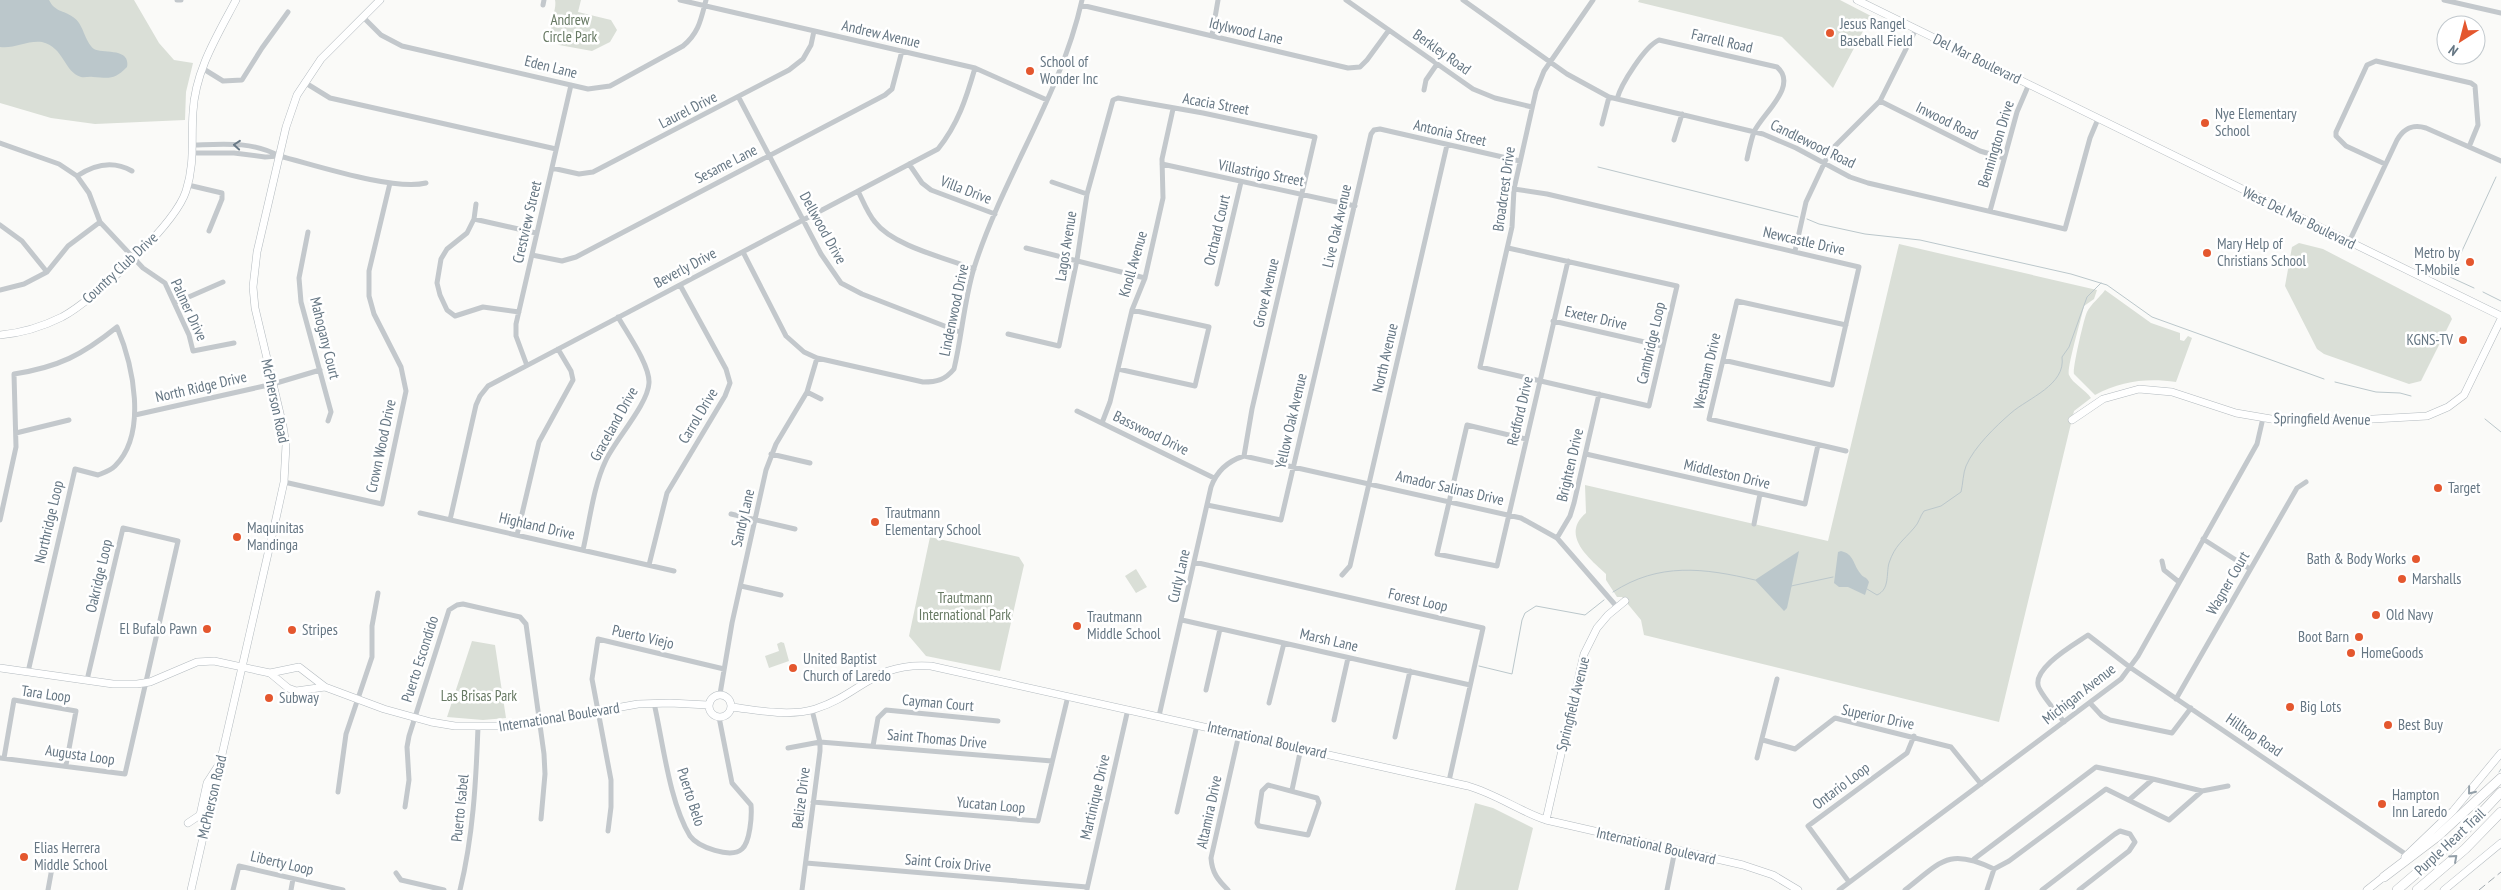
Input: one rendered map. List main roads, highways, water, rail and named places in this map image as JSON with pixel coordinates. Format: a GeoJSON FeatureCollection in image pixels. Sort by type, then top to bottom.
{"type":"FeatureCollection","features":[{"type":"Feature","properties":{"kind":"highway"},"geometry":{"type":"LineString","coordinates":[[2384,877],[2438,836],[2501,778]]}},
{"type":"Feature","properties":{"kind":"highway","name":"Purple Heart Trail"},"geometry":{"type":"LineString","coordinates":[[2396,890],[2459,837],[2501,792]]}},
{"type":"Feature","properties":{"kind":"highway","name":"Purple Heart Trail"},"geometry":{"type":"LineString","coordinates":[[2417,890],[2465,849],[2501,812]]}},
{"type":"Feature","properties":{"kind":"main road","name":"Country Club Drive"},"geometry":{"type":"LineString","coordinates":[[0,336],[34,329],[63,316],[91,298],[168,223],[179,207],[188,185],[194,149],[192,113],[202,68],[236,0]]}},
{"type":"Feature","properties":{"kind":"main road","name":"McPherson Road"},"geometry":{"type":"LineString","coordinates":[[191,890],[284,482],[286,446],[257,321],[253,287],[256,260],[289,114],[304,82],[321,59],[380,0]]}},
{"type":"Feature","properties":{"kind":"main road","name":"Del Mar Boulevard"},"geometry":{"type":"LineString","coordinates":[[1857,0],[2098,119]]}},
{"type":"Feature","properties":{"kind":"main road","name":"West Del Mar Boulevard"},"geometry":{"type":"LineString","coordinates":[[2098,119],[2501,318]]}},
{"type":"Feature","properties":{"kind":"main road","name":"Springfield Avenue"},"geometry":{"type":"LineString","coordinates":[[2072,420],[2103,399],[2139,389],[2172,392],[2236,413],[2263,418],[2320,422],[2414,418],[2439,411],[2457,401],[2469,387],[2501,318]]}},
{"type":"Feature","properties":{"kind":"main road","name":"Springfield Avenue"},"geometry":{"type":"LineString","coordinates":[[1546,820],[1584,654],[1598,628],[1625,601]]}},
{"type":"Feature","properties":{"kind":"main road","name":"International Boulevard"},"geometry":{"type":"LineString","coordinates":[[0,668],[120,684],[145,684],[197,662],[214,661],[270,673],[299,667],[325,687],[413,718],[478,728],[539,723],[654,703],[708,705]]}},
{"type":"Feature","properties":{"kind":"main road","name":"International Boulevard"},"geometry":{"type":"LineString","coordinates":[[731,708],[776,712],[812,710],[833,701],[879,673],[919,665],[1128,709],[1449,781],[1481,790],[1525,813],[1546,820],[1757,869],[1773,875],[1798,890]]}},
{"type":"Feature","properties":{"kind":"main road","name":"International Boulevard"},"geometry":{"type":"LineString","coordinates":[[270,673],[288,688],[296,690],[325,687]]}},
{"type":"Feature","properties":{"kind":"main road"},"geometry":{"type":"LineString","coordinates":[[720,694],[728,698],[731,708],[727,714],[719,717],[711,713],[708,705],[712,697],[720,694]]}},
{"type":"Feature","properties":{"kind":"main road"},"geometry":{"type":"LineString","coordinates":[[2367,890],[2384,877],[2453,811],[2501,753]]}},
{"type":"Feature","properties":{"kind":"main road"},"geometry":{"type":"LineString","coordinates":[[188,824],[199,816],[207,783],[220,763]]}},
{"type":"Feature","properties":{"kind":"main road"},"geometry":{"type":"LineString","coordinates":[[2444,890],[2501,843]]}},
{"type":"Feature","properties":{"kind":"waterway"},"geometry":{"type":"LineString","coordinates":[[1598,167],[1798,217]]}},
{"type":"Feature","properties":{"kind":"waterway"},"geometry":{"type":"LineString","coordinates":[[2474,288],[2450,277],[2496,177]]}},
{"type":"Feature","properties":{"kind":"waterway"},"geometry":{"type":"LineString","coordinates":[[1807,219],[1819,224],[1865,234],[1920,240],[2071,274],[2107,285],[2152,317],[2324,379]]}},
{"type":"Feature","properties":{"kind":"waterway"},"geometry":{"type":"LineString","coordinates":[[1867,589],[1877,595],[1884,589],[1889,563],[1894,552],[1916,526],[1924,511],[1941,506],[1961,492],[1966,466],[1980,444],[1992,430],[2018,407],[2052,383],[2062,367],[2062,357],[2069,347],[2087,297],[2101,283]]}},
{"type":"Feature","properties":{"kind":"waterway"},"geometry":{"type":"LineString","coordinates":[[2483,292],[2501,301]]}},
{"type":"Feature","properties":{"kind":"waterway"},"geometry":{"type":"LineString","coordinates":[[2335,382],[2376,392],[2400,393],[2411,396]]}},
{"type":"Feature","properties":{"kind":"waterway"},"geometry":{"type":"LineString","coordinates":[[2485,419],[2501,432]]}},
{"type":"Feature","properties":{"kind":"waterway"},"geometry":{"type":"LineString","coordinates":[[1613,592],[1630,582],[1647,576],[1682,570],[1718,573],[1755,580]]}},
{"type":"Feature","properties":{"kind":"waterway"},"geometry":{"type":"LineString","coordinates":[[1791,586],[1833,577]]}},
{"type":"Feature","properties":{"kind":"waterway"},"geometry":{"type":"LineString","coordinates":[[1479,666],[1512,674],[1522,620],[1525,613],[1536,606],[1585,615],[1604,600]]}},
{"type":"Feature","properties":{"kind":"railway"},"geometry":{"type":"LineString","coordinates":[[2479,890],[2501,872]]}},
{"type":"Feature","properties":{"kind":"place","name":"Jesus Rangel Baseball Field"},"geometry":{"type":"Point","coordinates":[1830,33]}},
{"type":"Feature","properties":{"kind":"place","name":"School of Wonder Inc"},"geometry":{"type":"Point","coordinates":[1030,71]}},
{"type":"Feature","properties":{"kind":"place","name":"Nye Elementary School"},"geometry":{"type":"Point","coordinates":[2205,123]}},
{"type":"Feature","properties":{"kind":"place","name":"Mary Help of Christians School"},"geometry":{"type":"Point","coordinates":[2207,253]}},
{"type":"Feature","properties":{"kind":"place","name":"Metro by T-Mobile"},"geometry":{"type":"Point","coordinates":[2470,262]}},
{"type":"Feature","properties":{"kind":"place","name":"KGNS-TV"},"geometry":{"type":"Point","coordinates":[2463,340]}},
{"type":"Feature","properties":{"kind":"place","name":"Target"},"geometry":{"type":"Point","coordinates":[2438,488]}},
{"type":"Feature","properties":{"kind":"place","name":"Trautmann Elementary School"},"geometry":{"type":"Point","coordinates":[875,522]}},
{"type":"Feature","properties":{"kind":"place","name":"Maquinitas Mandinga"},"geometry":{"type":"Point","coordinates":[237,537]}},
{"type":"Feature","properties":{"kind":"place","name":"Bath & Body Works"},"geometry":{"type":"Point","coordinates":[2416,559]}},
{"type":"Feature","properties":{"kind":"place","name":"Marshalls"},"geometry":{"type":"Point","coordinates":[2402,579]}},
{"type":"Feature","properties":{"kind":"place","name":"Old Navy"},"geometry":{"type":"Point","coordinates":[2376,615]}},
{"type":"Feature","properties":{"kind":"place","name":"Trautmann Middle School"},"geometry":{"type":"Point","coordinates":[1077,626]}},
{"type":"Feature","properties":{"kind":"place","name":"El Bufalo Pawn"},"geometry":{"type":"Point","coordinates":[207,629]}},
{"type":"Feature","properties":{"kind":"place","name":"Stripes"},"geometry":{"type":"Point","coordinates":[292,630]}},
{"type":"Feature","properties":{"kind":"place","name":"Boot Barn"},"geometry":{"type":"Point","coordinates":[2359,637]}},
{"type":"Feature","properties":{"kind":"place","name":"HomeGoods"},"geometry":{"type":"Point","coordinates":[2351,653]}},
{"type":"Feature","properties":{"kind":"place","name":"United Baptist Church of Laredo"},"geometry":{"type":"Point","coordinates":[793,668]}},
{"type":"Feature","properties":{"kind":"place","name":"Subway"},"geometry":{"type":"Point","coordinates":[269,698]}},
{"type":"Feature","properties":{"kind":"place","name":"Big Lots"},"geometry":{"type":"Point","coordinates":[2290,707]}},
{"type":"Feature","properties":{"kind":"place","name":"Best Buy"},"geometry":{"type":"Point","coordinates":[2388,725]}},
{"type":"Feature","properties":{"kind":"place","name":"Hampton Inn Laredo"},"geometry":{"type":"Point","coordinates":[2382,804]}},
{"type":"Feature","properties":{"kind":"place","name":"Elias Herrera Middle School"},"geometry":{"type":"Point","coordinates":[24,857]}},
{"type":"Feature","properties":{"kind":"park label","name":"Andrew Circle Park"},"geometry":{"type":"Point","coordinates":[570,28]}},
{"type":"Feature","properties":{"kind":"park label","name":"Trautmann International Park"},"geometry":{"type":"Point","coordinates":[965,606]}},
{"type":"Feature","properties":{"kind":"park label","name":"Las Brisas Park"},"geometry":{"type":"Point","coordinates":[479,696]}}]}
